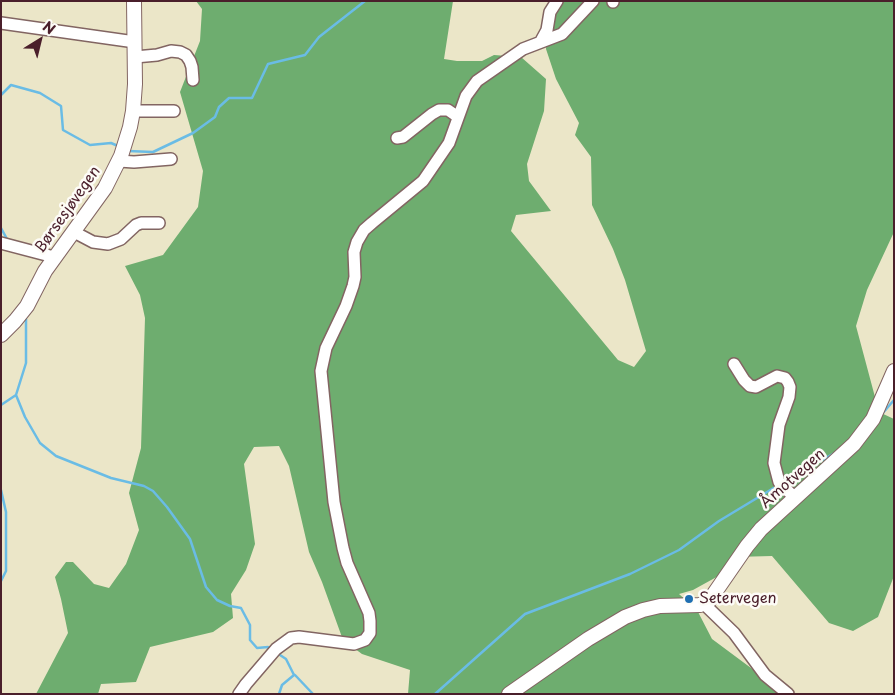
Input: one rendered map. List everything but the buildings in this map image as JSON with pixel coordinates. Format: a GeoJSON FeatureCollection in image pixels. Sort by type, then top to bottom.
{"type":"FeatureCollection","features":[{"type":"Feature","properties":{"kind":"main road","name":"Børsesjøvegen"},"geometry":{"type":"LineString","coordinates":[[1,335],[27,306],[54,257],[105,188],[122,152],[133,111],[135,57],[134,1]]}},
{"type":"Feature","properties":{"kind":"main road","name":"Åmotvegen"},"geometry":{"type":"LineString","coordinates":[[704,604],[713,597],[754,537],[854,444],[872,419],[894,371]]}},
{"type":"Feature","properties":{"kind":"main road"},"geometry":{"type":"LineString","coordinates":[[509,694],[588,639],[630,614],[660,606],[704,604]]}},
{"type":"Feature","properties":{"kind":"street"},"geometry":{"type":"LineString","coordinates":[[541,41],[547,30],[550,12],[557,1]]}},
{"type":"Feature","properties":{"kind":"street"},"geometry":{"type":"LineString","coordinates":[[239,694],[276,649],[291,638],[299,636],[354,644],[365,640],[370,633],[369,613],[347,564],[334,502],[322,378],[322,359],[353,286],[355,277],[354,252],[357,242],[364,230],[422,181],[449,143],[466,96],[477,81],[523,49],[562,34],[591,2]]}},
{"type":"Feature","properties":{"kind":"street"},"geometry":{"type":"LineString","coordinates":[[1,23],[135,42]]}},
{"type":"Feature","properties":{"kind":"street"},"geometry":{"type":"LineString","coordinates":[[135,57],[157,55],[171,51],[180,52],[186,55],[190,61],[193,80]]}},
{"type":"Feature","properties":{"kind":"street"},"geometry":{"type":"LineString","coordinates":[[397,138],[403,137],[439,110],[448,110],[458,117]]}},
{"type":"Feature","properties":{"kind":"street"},"geometry":{"type":"LineString","coordinates":[[133,111],[174,111]]}},
{"type":"Feature","properties":{"kind":"street"},"geometry":{"type":"LineString","coordinates":[[122,152],[134,162],[171,159]]}},
{"type":"Feature","properties":{"kind":"street"},"geometry":{"type":"LineString","coordinates":[[74,232],[93,242],[108,244],[121,239],[136,225],[160,222]]}},
{"type":"Feature","properties":{"kind":"street"},"geometry":{"type":"LineString","coordinates":[[1,243],[54,257]]}},
{"type":"Feature","properties":{"kind":"street"},"geometry":{"type":"LineString","coordinates":[[734,364],[750,386],[756,387],[777,376],[784,378],[790,384],[789,397],[779,425],[774,464],[778,482],[795,498]]}},
{"type":"Feature","properties":{"kind":"street"},"geometry":{"type":"LineString","coordinates":[[704,604],[734,633],[765,675],[788,694]]}},
{"type":"Feature","properties":{"kind":"green space"},"geometry":{"type":"Polygon","coordinates":[[[196,1],[453,1],[444,59],[482,61],[494,55],[521,57],[546,79],[544,111],[527,164],[529,181],[551,211],[516,215],[511,231],[618,360],[634,367],[646,351],[625,280],[613,249],[592,205],[591,157],[575,135],[579,123],[556,79],[546,49],[548,21],[560,1],[894,1],[894,232],[867,290],[856,326],[879,412],[894,419],[894,576],[878,617],[853,631],[829,623],[772,556],[734,557],[722,574],[693,590],[679,594],[697,610],[712,639],[786,694],[408,694],[410,670],[362,654],[343,640],[309,552],[289,466],[279,446],[254,447],[244,464],[255,544],[246,570],[231,594],[233,618],[213,632],[150,647],[136,682],[101,684],[98,694],[36,694],[68,633],[55,577],[66,562],[73,562],[94,584],[109,588],[126,564],[139,530],[129,493],[141,448],[145,318],[140,295],[125,266],[163,255],[198,207],[203,171],[180,92],[200,41],[202,9],[196,1]]]}},
{"type":"Feature","properties":{"kind":"waterway"},"geometry":{"type":"LineString","coordinates":[[128,151],[153,152],[193,133],[215,117],[219,107],[229,98],[252,98],[268,64],[305,55],[319,37],[365,1]]}},
{"type":"Feature","properties":{"kind":"waterway"},"geometry":{"type":"LineString","coordinates":[[1,95],[11,85],[40,93],[61,106],[63,130],[90,145],[111,143],[118,146]]}},
{"type":"Feature","properties":{"kind":"waterway"},"geometry":{"type":"LineString","coordinates":[[1,228],[7,239]]}},
{"type":"Feature","properties":{"kind":"waterway"},"geometry":{"type":"LineString","coordinates":[[26,319],[26,363],[16,395],[25,417],[40,443],[56,456],[111,478],[144,486],[153,491],[190,539],[206,587],[217,600],[230,606],[241,608],[250,625],[250,640],[257,648],[268,647],[271,649]]}},
{"type":"Feature","properties":{"kind":"waterway"},"geometry":{"type":"LineString","coordinates":[[1,405],[16,395]]}},
{"type":"Feature","properties":{"kind":"waterway"},"geometry":{"type":"LineString","coordinates":[[882,414],[894,400]]}},
{"type":"Feature","properties":{"kind":"waterway"},"geometry":{"type":"LineString","coordinates":[[784,482],[838,451]]}},
{"type":"Feature","properties":{"kind":"waterway"},"geometry":{"type":"LineString","coordinates":[[435,694],[525,614],[630,574],[679,550],[719,521],[777,486]]}},
{"type":"Feature","properties":{"kind":"waterway"},"geometry":{"type":"LineString","coordinates":[[1,490],[6,512],[6,571],[1,581]]}},
{"type":"Feature","properties":{"kind":"waterway"},"geometry":{"type":"LineString","coordinates":[[277,653],[286,659],[294,675],[282,685],[279,694]]}},
{"type":"Feature","properties":{"kind":"waterway"},"geometry":{"type":"LineString","coordinates":[[295,675],[313,694]]}},
{"type":"Feature","properties":{"kind":"place","name":"Setervegen"},"geometry":{"type":"Point","coordinates":[689,599]}}]}
